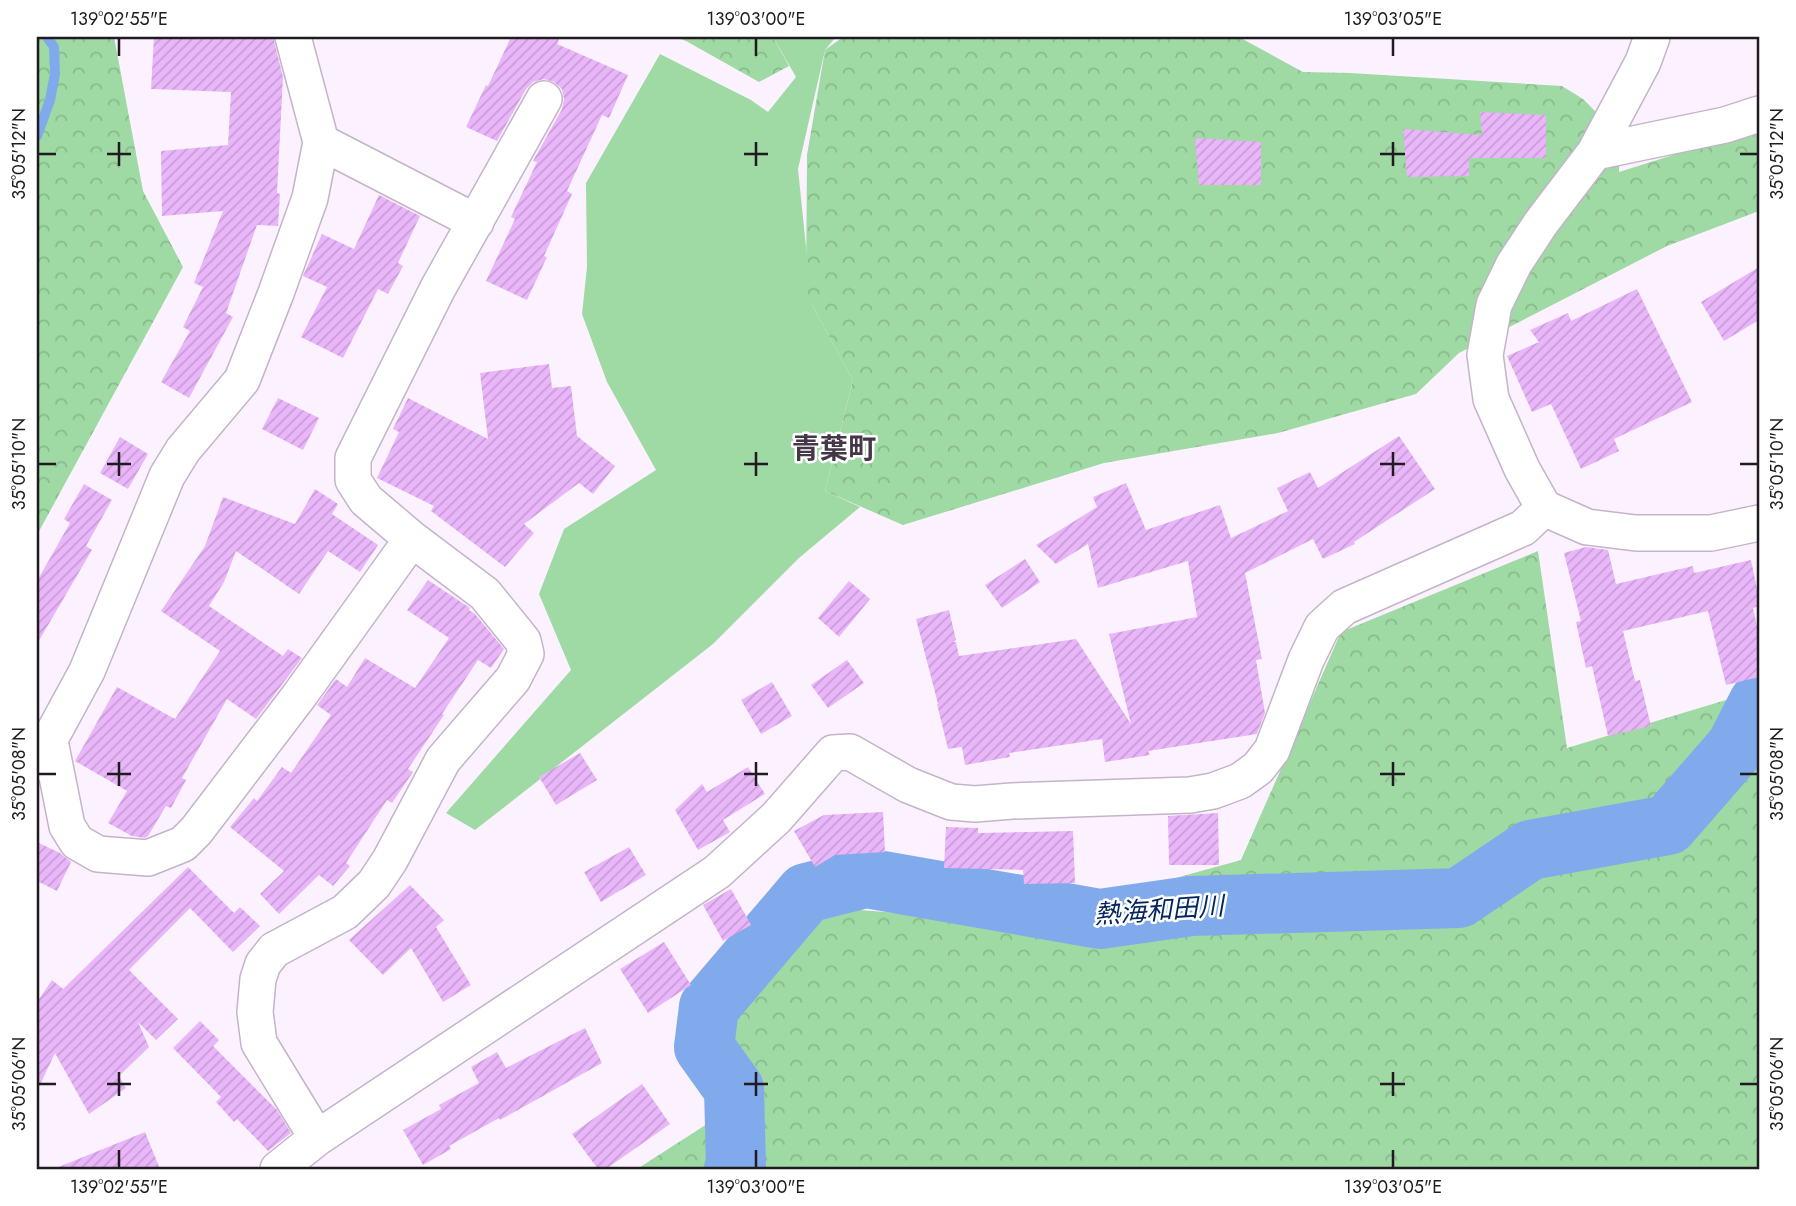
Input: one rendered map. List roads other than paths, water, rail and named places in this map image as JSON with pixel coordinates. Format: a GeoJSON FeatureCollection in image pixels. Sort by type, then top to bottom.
{"type":"FeatureCollection","features":[{"type":"Feature","properties":{"kind":"street"},"geometry":{"type":"LineString","coordinates":[[293,37],[321,142],[310,198],[242,380],[183,450],[167,476],[87,671],[43,752],[67,826],[77,842],[98,854],[148,858],[183,844],[196,831],[291,706],[412,539]]}},
{"type":"Feature","properties":{"kind":"street"},"geometry":{"type":"LineString","coordinates":[[1652,37],[1643,62],[1595,152],[1541,223],[1514,264],[1494,305],[1485,355],[1491,399],[1522,469],[1544,508],[1587,527],[1636,533],[1711,533],[1759,523]]}},
{"type":"Feature","properties":{"kind":"street"},"geometry":{"type":"LineString","coordinates":[[317,1138],[259,1043],[256,1012],[258,979],[263,964],[274,950],[345,912],[374,884],[390,860],[443,760],[513,679],[526,654],[523,641],[485,594],[366,500],[353,480],[353,458],[438,288],[544,99]]}},
{"type":"Feature","properties":{"kind":"street"},"geometry":{"type":"LineString","coordinates":[[1595,152],[1725,125],[1759,114]]}},
{"type":"Feature","properties":{"kind":"street"},"geometry":{"type":"LineString","coordinates":[[321,142],[476,222]]}},
{"type":"Feature","properties":{"kind":"street"},"geometry":{"type":"LineString","coordinates":[[278,1169],[317,1138],[717,872],[776,818],[833,753],[850,752],[908,785],[951,802],[975,804],[1190,795],[1240,781],[1258,768],[1272,750],[1306,660],[1322,627],[1344,607],[1522,528],[1544,508]]}},
{"type":"Feature","properties":{"kind":"waterway"},"geometry":{"type":"LineString","coordinates":[[37,136],[50,100],[55,74],[54,47],[47,37]]}},
{"type":"Feature","properties":{"kind":"waterway","name":"熱海和田川"},"geometry":{"type":"LineString","coordinates":[[734,1169],[734,1089],[704,1047],[709,1007],[806,893],[866,878],[1100,919],[1191,906],[1459,898],[1530,850],[1668,825],[1736,747],[1759,702]]}},
{"type":"Feature","properties":{"kind":"district","name":"青葉町"},"geometry":{"type":"Point","coordinates":[834,448]}}]}
